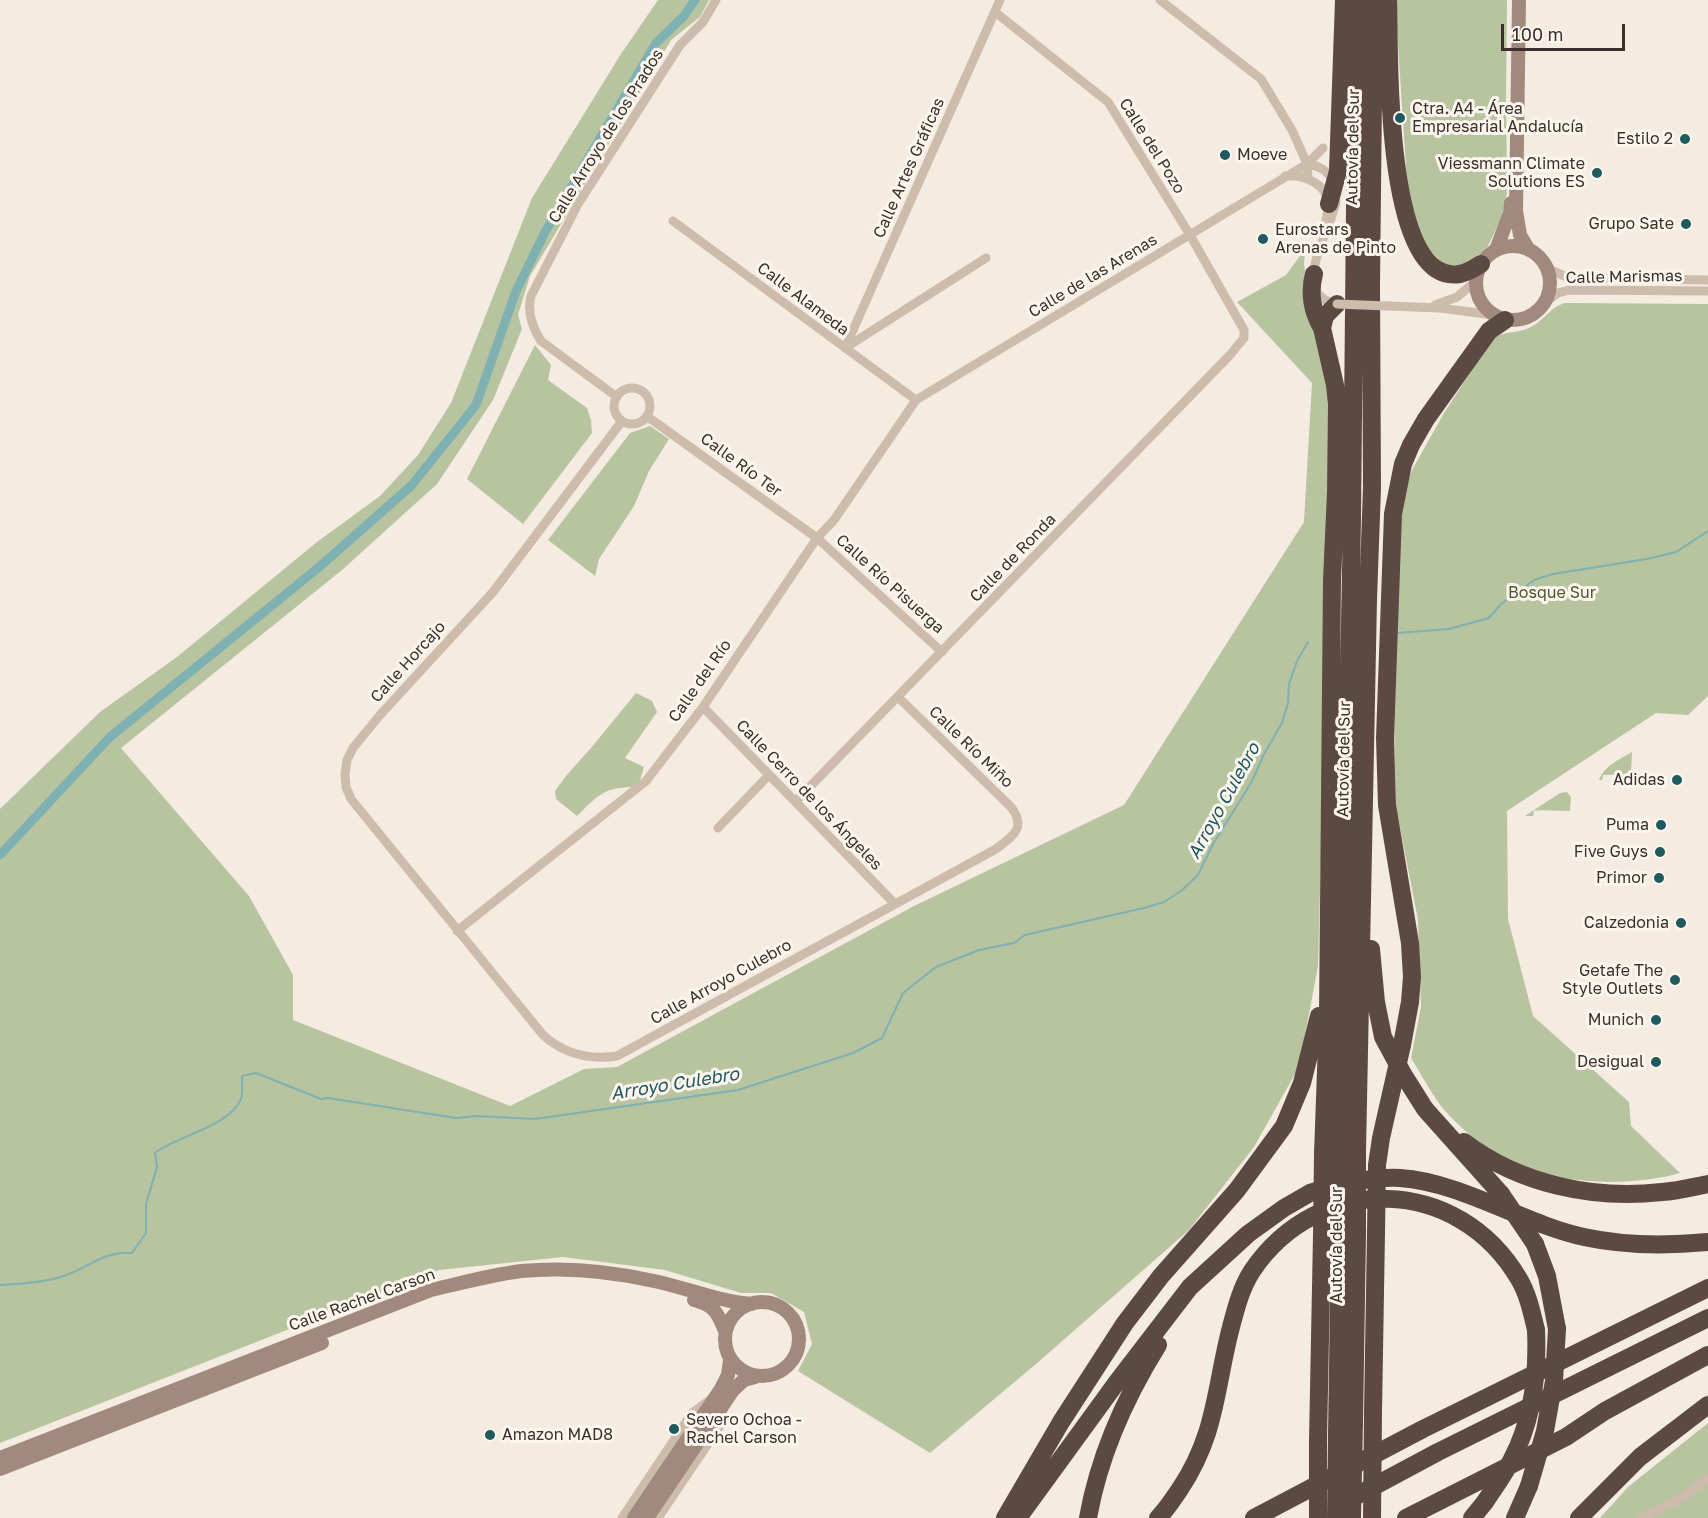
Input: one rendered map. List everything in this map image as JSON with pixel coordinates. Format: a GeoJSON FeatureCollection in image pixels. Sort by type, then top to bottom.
{"type":"FeatureCollection","features":[{"type":"Feature","properties":{"kind":"highway"},"geometry":{"type":"LineString","coordinates":[[1329,204],[1338,171],[1344,0]]}},
{"type":"Feature","properties":{"kind":"highway","name":"Autovía del Sur"},"geometry":{"type":"LineString","coordinates":[[1336,1518],[1357,0]]}},
{"type":"Feature","properties":{"kind":"highway","name":"Autovía del Sur"},"geometry":{"type":"LineString","coordinates":[[1340,1152],[1372,488],[1371,285],[1374,0]]}},
{"type":"Feature","properties":{"kind":"highway"},"geometry":{"type":"LineString","coordinates":[[1388,0],[1393,129],[1398,179],[1406,217],[1422,255],[1438,268],[1445,272],[1459,274],[1478,272]]}},
{"type":"Feature","properties":{"kind":"highway"},"geometry":{"type":"LineString","coordinates":[[1323,148],[1332,139],[1339,118]]}},
{"type":"Feature","properties":{"kind":"highway"},"geometry":{"type":"LineString","coordinates":[[1314,274],[1311,288],[1312,305],[1322,328],[1337,404],[1332,602],[1328,961],[1340,1152],[1340,1234],[1318,1441],[1316,1518],[1458,1442],[1708,1318]]}},
{"type":"Feature","properties":{"kind":"highway"},"geometry":{"type":"LineString","coordinates":[[1322,328],[1325,316],[1337,304]]}},
{"type":"Feature","properties":{"kind":"highway"},"geometry":{"type":"LineString","coordinates":[[1372,1518],[1377,1166],[1410,1002],[1411,966],[1410,943],[1387,806],[1385,738],[1393,514],[1403,464],[1411,445],[1426,418],[1500,317]]}},
{"type":"Feature","properties":{"kind":"highway"},"geometry":{"type":"LineString","coordinates":[[1332,602],[1344,491],[1346,418],[1353,385]]}},
{"type":"Feature","properties":{"kind":"highway"},"geometry":{"type":"LineString","coordinates":[[1368,599],[1375,629],[1371,964],[1383,1037],[1425,1109],[1501,1194],[1534,1244],[1547,1276],[1557,1329],[1552,1391],[1545,1431],[1528,1486],[1515,1518]]}},
{"type":"Feature","properties":{"kind":"highway"},"geometry":{"type":"LineString","coordinates":[[1005,1518],[1071,1405],[1125,1323],[1161,1276],[1237,1190],[1284,1126],[1302,1083],[1316,1034],[1328,961]]}},
{"type":"Feature","properties":{"kind":"highway"},"geometry":{"type":"LineString","coordinates":[[1441,1125],[1480,1155],[1521,1176],[1574,1190],[1630,1194],[1662,1192],[1708,1184]]}},
{"type":"Feature","properties":{"kind":"highway"},"geometry":{"type":"LineString","coordinates":[[1630,1194],[1708,1176]]}},
{"type":"Feature","properties":{"kind":"highway"},"geometry":{"type":"LineString","coordinates":[[1018,1518],[1190,1287],[1248,1234],[1284,1208],[1310,1194],[1351,1180],[1401,1178],[1434,1184],[1546,1226],[1583,1237],[1627,1245],[1677,1245],[1708,1242]]}},
{"type":"Feature","properties":{"kind":"highway"},"geometry":{"type":"LineString","coordinates":[[1158,1518],[1165,1512],[1194,1467],[1207,1438],[1238,1301],[1250,1273],[1282,1235],[1310,1217],[1348,1202],[1388,1197],[1423,1203],[1455,1215],[1482,1234],[1506,1259],[1520,1280],[1530,1305],[1536,1330],[1535,1382],[1526,1424],[1512,1459],[1485,1503],[1472,1518]]}},
{"type":"Feature","properties":{"kind":"highway"},"geometry":{"type":"LineString","coordinates":[[1088,1518],[1110,1439],[1141,1373],[1166,1333],[1197,1292],[1248,1234]]}},
{"type":"Feature","properties":{"kind":"highway","name":"Autovía del Sur"},"geometry":{"type":"LineString","coordinates":[[1340,1234],[1354,1422],[1352,1518]]}},
{"type":"Feature","properties":{"kind":"highway"},"geometry":{"type":"LineString","coordinates":[[1677,1245],[1708,1237]]}},
{"type":"Feature","properties":{"kind":"highway"},"geometry":{"type":"LineString","coordinates":[[1254,1518],[1423,1429],[1708,1288]]}},
{"type":"Feature","properties":{"kind":"highway"},"geometry":{"type":"LineString","coordinates":[[1406,1518],[1566,1437],[1605,1411],[1708,1355]]}},
{"type":"Feature","properties":{"kind":"highway"},"geometry":{"type":"LineString","coordinates":[[1579,1518],[1640,1457],[1708,1405]]}},
{"type":"Feature","properties":{"kind":"street","name":"Calle Arroyo de los Prados"},"geometry":{"type":"LineString","coordinates":[[617,397],[541,341],[534,331],[531,319],[529,307],[531,296],[578,204],[680,45],[703,22],[716,0]]}},
{"type":"Feature","properties":{"kind":"street","name":"Calle Artes Gráficas"},"geometry":{"type":"LineString","coordinates":[[844,348],[1000,0]]}},
{"type":"Feature","properties":{"kind":"street"},"geometry":{"type":"LineString","coordinates":[[1160,0],[1261,79],[1292,130],[1307,164],[1308,178]]}},
{"type":"Feature","properties":{"kind":"street"},"geometry":{"type":"LineString","coordinates":[[1424,307],[1440,305],[1457,297],[1496,250],[1510,213],[1514,0]]}},
{"type":"Feature","properties":{"kind":"street"},"geometry":{"type":"LineString","coordinates":[[1307,164],[1316,165],[1324,170],[1332,178],[1335,187],[1335,211],[1316,254],[1314,274],[1317,289],[1328,303],[1424,307],[1523,319],[1531,316],[1544,303],[1550,282],[1542,261],[1529,250],[1520,235],[1516,214],[1519,0]]}},
{"type":"Feature","properties":{"kind":"street"},"geometry":{"type":"LineString","coordinates":[[1516,214],[1525,200],[1526,0]]}},
{"type":"Feature","properties":{"kind":"street","name":"Calle del Pozo"},"geometry":{"type":"LineString","coordinates":[[995,12],[1108,102],[1190,235],[1244,330]]}},
{"type":"Feature","properties":{"kind":"street","name":"Calle de las Arenas"},"geometry":{"type":"LineString","coordinates":[[916,400],[1307,164],[1323,148]]}},
{"type":"Feature","properties":{"kind":"street"},"geometry":{"type":"LineString","coordinates":[[1285,176],[1308,178],[1318,185],[1329,204],[1321,241]]}},
{"type":"Feature","properties":{"kind":"street","name":"Calle Alameda"},"geometry":{"type":"LineString","coordinates":[[673,221],[916,400]]}},
{"type":"Feature","properties":{"kind":"street"},"geometry":{"type":"LineString","coordinates":[[1496,250],[1512,246],[1529,250]]}},
{"type":"Feature","properties":{"kind":"street"},"geometry":{"type":"LineString","coordinates":[[844,348],[986,258]]}},
{"type":"Feature","properties":{"kind":"street","name":"Calle Marismas"},"geometry":{"type":"LineString","coordinates":[[1546,268],[1569,278],[1708,280]]}},
{"type":"Feature","properties":{"kind":"street"},"geometry":{"type":"LineString","coordinates":[[1478,272],[1480,301],[1500,317]]}},
{"type":"Feature","properties":{"kind":"street","name":"Calle Marismas"},"geometry":{"type":"LineString","coordinates":[[1544,303],[1558,293],[1569,290],[1708,291]]}},
{"type":"Feature","properties":{"kind":"street","name":"Calle de Ronda"},"geometry":{"type":"LineString","coordinates":[[795,801],[898,698],[1230,355],[1244,338],[1244,330]]}},
{"type":"Feature","properties":{"kind":"street"},"geometry":{"type":"LineString","coordinates":[[631,388],[642,391],[650,400],[648,417],[633,424],[622,421],[615,412],[615,402],[620,392],[631,388]]}},
{"type":"Feature","properties":{"kind":"street","name":"Calle del Río"},"geometry":{"type":"LineString","coordinates":[[457,931],[645,781],[703,707],[817,538],[834,520],[916,400]]}},
{"type":"Feature","properties":{"kind":"street","name":"Calle Río Ter"},"geometry":{"type":"LineString","coordinates":[[648,417],[817,538]]}},
{"type":"Feature","properties":{"kind":"street","name":"Calle Horcajo"},"geometry":{"type":"LineString","coordinates":[[457,931],[351,799],[346,787],[347,760],[353,748],[380,715],[493,592],[622,421]]}},
{"type":"Feature","properties":{"kind":"street","name":"Calle Río Pisuerga"},"geometry":{"type":"LineString","coordinates":[[817,538],[942,652]]}},
{"type":"Feature","properties":{"kind":"street","name":"Calle Río Miño"},"geometry":{"type":"LineString","coordinates":[[898,698],[1011,807],[1019,821]]}},
{"type":"Feature","properties":{"kind":"street","name":"Calle Cerro de los Ángeles"},"geometry":{"type":"LineString","coordinates":[[703,707],[895,904]]}},
{"type":"Feature","properties":{"kind":"street"},"geometry":{"type":"LineString","coordinates":[[717,828],[769,775]]}},
{"type":"Feature","properties":{"kind":"street","name":"Calle Arroyo Culebro"},"geometry":{"type":"LineString","coordinates":[[457,931],[543,1035],[563,1049],[581,1056],[599,1059],[617,1056],[996,849],[1018,829],[1019,821]]}},
{"type":"Feature","properties":{"kind":"street","name":"Calle Rachel Carson"},"geometry":{"type":"LineString","coordinates":[[0,1458],[431,1290],[466,1282],[519,1272],[556,1269],[609,1273],[655,1281],[729,1302],[752,1304]]}},
{"type":"Feature","properties":{"kind":"street","name":"Calle Rachel Carson"},"geometry":{"type":"LineString","coordinates":[[0,1468],[432,1300],[470,1288],[560,1277],[614,1281],[658,1288],[708,1304],[719,1316],[725,1331]]}},
{"type":"Feature","properties":{"kind":"street"},"geometry":{"type":"LineString","coordinates":[[622,1518],[692,1413],[720,1400],[744,1380],[773,1376],[789,1366],[799,1349],[798,1327],[781,1306],[770,1302],[744,1306],[731,1318],[725,1331],[725,1348],[730,1360],[741,1371],[755,1377]]}},
{"type":"Feature","properties":{"kind":"street"},"geometry":{"type":"LineString","coordinates":[[647,1518],[720,1400],[730,1360]]}},
{"type":"Feature","properties":{"kind":"street"},"geometry":{"type":"LineString","coordinates":[[634,1518],[720,1400]]}},
{"type":"Feature","properties":{"kind":"street"},"geometry":{"type":"LineString","coordinates":[[658,1518],[722,1423],[720,1400]]}},
{"type":"Feature","properties":{"kind":"street"},"geometry":{"type":"LineString","coordinates":[[1641,1518],[1703,1486],[1708,1479]]}},
{"type":"Feature","properties":{"kind":"green space"},"geometry":{"type":"Polygon","coordinates":[[[658,0],[709,0],[700,17],[671,40],[530,276],[518,315],[522,329],[493,400],[437,484],[342,570],[121,748],[249,896],[293,975],[293,1020],[510,1106],[584,1069],[617,1067],[914,906],[1124,805],[1304,522],[1312,383],[1237,302],[1286,275],[1305,249],[1304,264],[1312,319],[1331,381],[1332,441],[1318,966],[1299,1067],[1254,1147],[1189,1230],[930,1453],[798,1371],[812,1344],[804,1312],[771,1293],[741,1293],[665,1270],[563,1257],[439,1270],[0,1443],[0,809],[100,712],[177,657],[317,542],[380,496],[418,455],[451,403],[532,198],[621,54],[658,0]]]}},
{"type":"Feature","properties":{"kind":"green space"},"geometry":{"type":"Polygon","coordinates":[[[1395,0],[1507,0],[1507,193],[1501,219],[1487,248],[1467,265],[1444,265],[1421,241],[1408,196],[1395,0]]]}},
{"type":"Feature","properties":{"kind":"green space","name":"Bosque Sur"},"geometry":{"type":"Polygon","coordinates":[[[1565,303],[1708,304],[1708,696],[1688,715],[1656,713],[1507,811],[1508,919],[1533,1016],[1629,1102],[1631,1126],[1680,1173],[1618,1182],[1573,1180],[1552,1176],[1513,1163],[1494,1153],[1464,1130],[1441,1106],[1411,1058],[1421,1007],[1418,920],[1396,807],[1393,682],[1399,527],[1405,490],[1412,470],[1444,413],[1492,339],[1501,334],[1529,328],[1565,303]]]}},
{"type":"Feature","properties":{"kind":"green space"},"geometry":{"type":"Polygon","coordinates":[[[535,345],[551,365],[548,380],[587,408],[592,433],[523,524],[467,479],[535,345]]]}},
{"type":"Feature","properties":{"kind":"green space"},"geometry":{"type":"Polygon","coordinates":[[[650,426],[669,439],[649,471],[634,506],[599,559],[595,576],[548,540],[630,433],[650,426]]]}},
{"type":"Feature","properties":{"kind":"green space"},"geometry":{"type":"Polygon","coordinates":[[[636,693],[652,701],[657,712],[625,758],[644,767],[638,787],[610,790],[598,797],[577,816],[556,799],[555,791],[636,693]]]}},
{"type":"Feature","properties":{"kind":"green space"},"geometry":{"type":"Polygon","coordinates":[[[1632,752],[1631,774],[1603,775],[1602,780],[1599,780],[1608,767],[1632,752]]]}},
{"type":"Feature","properties":{"kind":"green space"},"geometry":{"type":"Polygon","coordinates":[[[1567,792],[1571,797],[1570,811],[1534,810],[1560,793],[1567,792]]]}},
{"type":"Feature","properties":{"kind":"green space"},"geometry":{"type":"Polygon","coordinates":[[[1534,810],[1533,816],[1525,816],[1534,810]]]}},
{"type":"Feature","properties":{"kind":"green space"},"geometry":{"type":"Polygon","coordinates":[[[1708,1423],[1708,1518],[1600,1518],[1628,1487],[1708,1423]]]}},
{"type":"Feature","properties":{"kind":"waterway"},"geometry":{"type":"LineString","coordinates":[[0,855],[110,737],[318,568],[411,486],[476,405],[516,291],[545,232],[656,43],[684,16],[695,0]]}},
{"type":"Feature","properties":{"kind":"waterway","name":"Arroyo Culebro"},"geometry":{"type":"LineString","coordinates":[[1397,633],[1449,629],[1489,618],[1501,604],[1534,580],[1553,574],[1676,552],[1708,531]]}},
{"type":"Feature","properties":{"kind":"waterway","name":"Arroyo Culebro"},"geometry":{"type":"LineString","coordinates":[[0,1285],[50,1280],[67,1275],[111,1255],[132,1253],[146,1233],[146,1204],[157,1167],[155,1153],[226,1116],[241,1099],[242,1076],[256,1073],[321,1099],[328,1098],[456,1118],[477,1116],[535,1119],[738,1090],[853,1053],[882,1038],[903,993],[936,967],[979,950],[1014,943],[1025,935],[1164,902],[1198,875],[1213,844],[1251,783],[1282,723],[1288,703],[1289,684],[1297,661],[1308,642]]}},
{"type":"Feature","properties":{"kind":"place","name":"Ctra. A4 - Área Empresarial Andalucía"},"geometry":{"type":"Point","coordinates":[1400,118]}},
{"type":"Feature","properties":{"kind":"place","name":"Estilo 2"},"geometry":{"type":"Point","coordinates":[1685,139]}},
{"type":"Feature","properties":{"kind":"place","name":"Moeve"},"geometry":{"type":"Point","coordinates":[1225,155]}},
{"type":"Feature","properties":{"kind":"place","name":"Viessmann Climate Solutions ES"},"geometry":{"type":"Point","coordinates":[1597,173]}},
{"type":"Feature","properties":{"kind":"place","name":"Grupo Sate"},"geometry":{"type":"Point","coordinates":[1686,224]}},
{"type":"Feature","properties":{"kind":"place","name":"Eurostars Arenas de Pinto"},"geometry":{"type":"Point","coordinates":[1263,239]}},
{"type":"Feature","properties":{"kind":"place","name":"Adidas"},"geometry":{"type":"Point","coordinates":[1677,780]}},
{"type":"Feature","properties":{"kind":"place","name":"Puma"},"geometry":{"type":"Point","coordinates":[1661,825]}},
{"type":"Feature","properties":{"kind":"place","name":"Five Guys"},"geometry":{"type":"Point","coordinates":[1660,852]}},
{"type":"Feature","properties":{"kind":"place","name":"Primor"},"geometry":{"type":"Point","coordinates":[1659,878]}},
{"type":"Feature","properties":{"kind":"place","name":"Calzedonia"},"geometry":{"type":"Point","coordinates":[1681,923]}},
{"type":"Feature","properties":{"kind":"place","name":"Getafe The Style Outlets"},"geometry":{"type":"Point","coordinates":[1675,980]}},
{"type":"Feature","properties":{"kind":"place","name":"Munich"},"geometry":{"type":"Point","coordinates":[1656,1020]}},
{"type":"Feature","properties":{"kind":"place","name":"Desigual"},"geometry":{"type":"Point","coordinates":[1656,1062]}},
{"type":"Feature","properties":{"kind":"place","name":"Severo Ochoa - Rachel Carson"},"geometry":{"type":"Point","coordinates":[674,1429]}},
{"type":"Feature","properties":{"kind":"place","name":"Amazon MAD8"},"geometry":{"type":"Point","coordinates":[490,1435]}}]}
